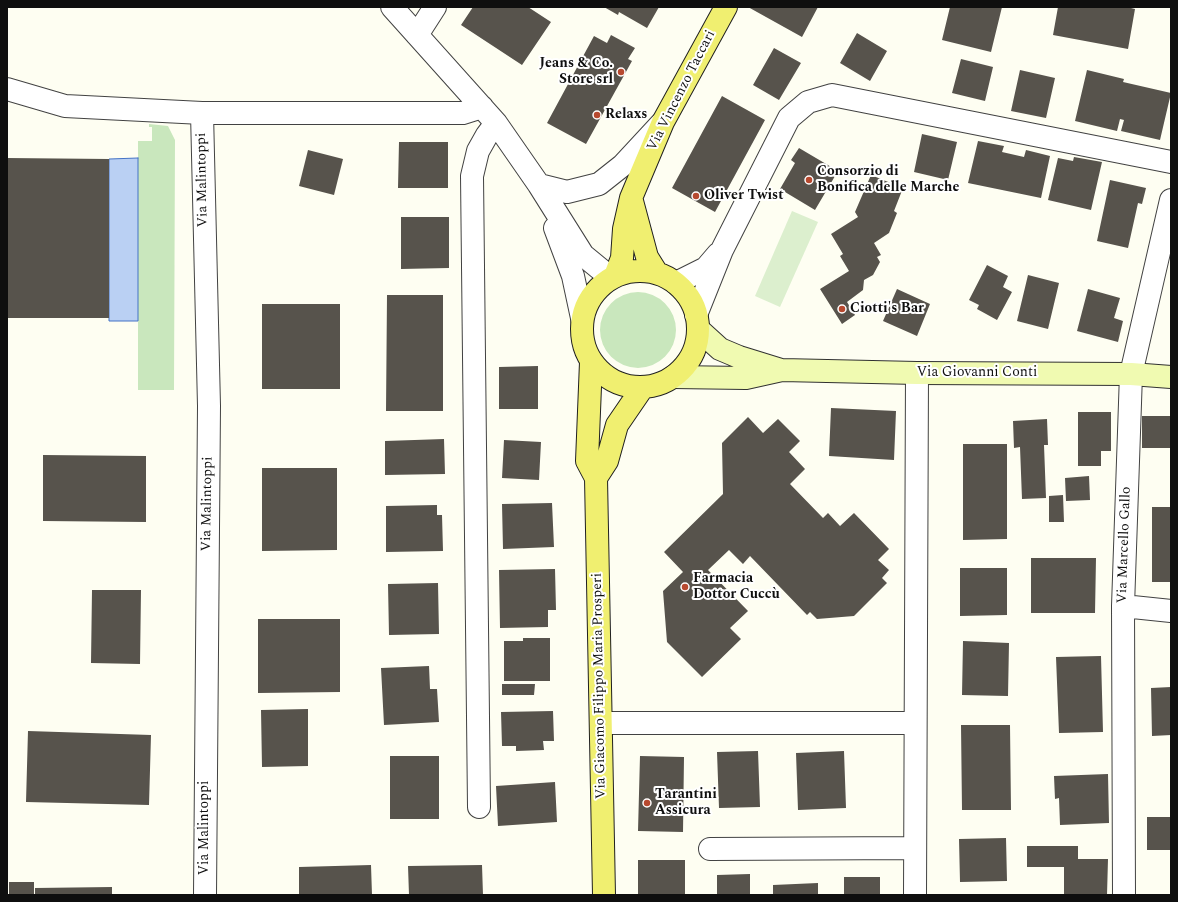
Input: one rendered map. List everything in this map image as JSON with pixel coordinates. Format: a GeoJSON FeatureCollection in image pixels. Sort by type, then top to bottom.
{"type":"FeatureCollection","features":[{"type":"Feature","properties":{"kind":"main road","name":"Via Vincenzo Taccari"},"geometry":{"type":"LineString","coordinates":[[613,277],[622,258],[624,229],[631,198],[663,122],[726,7]]}},
{"type":"Feature","properties":{"kind":"main road"},"geometry":{"type":"LineString","coordinates":[[631,198],[647,257],[657,273]]}},
{"type":"Feature","properties":{"kind":"main road"},"geometry":{"type":"LineString","coordinates":[[631,271],[657,273],[676,283],[691,301],[697,322],[696,343],[691,356],[673,377],[658,384],[643,387],[631,387],[608,378],[591,362],[582,340],[582,318],[585,308],[595,291],[613,277],[631,271]]}},
{"type":"Feature","properties":{"kind":"main road","name":"Via Giovanni Conti"},"geometry":{"type":"LineString","coordinates":[[697,322],[720,349],[739,357],[782,370]]}},
{"type":"Feature","properties":{"kind":"main road"},"geometry":{"type":"LineString","coordinates":[[591,362],[587,461],[596,478],[607,461],[617,425],[643,387]]}},
{"type":"Feature","properties":{"kind":"main road","name":"Via Giovanni Conti"},"geometry":{"type":"LineString","coordinates":[[673,377],[746,378],[782,370],[917,373],[1132,374],[1171,377]]}},
{"type":"Feature","properties":{"kind":"main road","name":"Via Giacomo Filippo Maria Prosperi"},"geometry":{"type":"LineString","coordinates":[[596,478],[604,895]]}},
{"type":"Feature","properties":{"kind":"street"},"geometry":{"type":"LineString","coordinates":[[392,7],[489,115],[539,185],[583,255],[613,277]]}},
{"type":"Feature","properties":{"kind":"street"},"geometry":{"type":"LineString","coordinates":[[417,35],[434,7]]}},
{"type":"Feature","properties":{"kind":"street"},"geometry":{"type":"LineString","coordinates":[[7,89],[65,106],[202,113],[463,113],[489,115]]}},
{"type":"Feature","properties":{"kind":"street"},"geometry":{"type":"LineString","coordinates":[[697,322],[722,250],[789,118],[808,102],[832,95],[1171,162]]}},
{"type":"Feature","properties":{"kind":"street","name":"Via Malintoppi"},"geometry":{"type":"LineString","coordinates":[[202,113],[209,406],[205,895]]}},
{"type":"Feature","properties":{"kind":"street"},"geometry":{"type":"LineString","coordinates":[[478,807],[472,176],[478,151],[487,135],[489,115]]}},
{"type":"Feature","properties":{"kind":"street"},"geometry":{"type":"LineString","coordinates":[[539,185],[567,192],[599,184],[624,166],[663,122]]}},
{"type":"Feature","properties":{"kind":"street"},"geometry":{"type":"LineString","coordinates":[[539,185],[573,276],[582,318]]}},
{"type":"Feature","properties":{"kind":"street","name":"Via Marcello Gallo"},"geometry":{"type":"LineString","coordinates":[[1124,895],[1122,606],[1132,374],[1171,200]]}},
{"type":"Feature","properties":{"kind":"street"},"geometry":{"type":"LineString","coordinates":[[676,283],[706,268],[722,250]]}},
{"type":"Feature","properties":{"kind":"street"},"geometry":{"type":"LineString","coordinates":[[915,895],[914,723],[917,373]]}},
{"type":"Feature","properties":{"kind":"street"},"geometry":{"type":"LineString","coordinates":[[1122,606],[1171,611]]}},
{"type":"Feature","properties":{"kind":"street"},"geometry":{"type":"LineString","coordinates":[[601,723],[914,723]]}},
{"type":"Feature","properties":{"kind":"street"},"geometry":{"type":"LineString","coordinates":[[710,849],[915,848]]}},
{"type":"Feature","properties":{"kind":"green space"},"geometry":{"type":"Polygon","coordinates":[[[149,124],[168,126],[175,140],[174,390],[138,390],[138,141],[152,141],[152,127],[149,127],[149,124]]]}},
{"type":"Feature","properties":{"kind":"green space"},"geometry":{"type":"Polygon","coordinates":[[[792,211],[818,222],[780,307],[755,296],[792,211]]]}},
{"type":"Feature","properties":{"kind":"green space"},"geometry":{"type":"Polygon","coordinates":[[[638,292],[652,295],[665,303],[673,316],[676,330],[673,344],[665,357],[652,365],[638,368],[624,365],[611,357],[603,344],[600,330],[603,316],[611,303],[624,295],[638,292]]]}},
{"type":"Feature","properties":{"kind":"water"},"geometry":{"type":"Polygon","coordinates":[[[138,158],[138,321],[109,321],[109,159],[138,158]]]}},
{"type":"Feature","properties":{"kind":"building"},"geometry":{"type":"Polygon","coordinates":[[[473,7],[528,7],[551,22],[522,65],[461,25],[473,7]]]}},
{"type":"Feature","properties":{"kind":"building"},"geometry":{"type":"Polygon","coordinates":[[[604,7],[659,7],[647,28],[619,12],[618,15],[604,7]]]}},
{"type":"Feature","properties":{"kind":"building"},"geometry":{"type":"Polygon","coordinates":[[[748,7],[818,7],[802,37],[748,7]]]}},
{"type":"Feature","properties":{"kind":"building"},"geometry":{"type":"Polygon","coordinates":[[[950,7],[1002,7],[991,52],[942,40],[950,7]]]}},
{"type":"Feature","properties":{"kind":"building"},"geometry":{"type":"Polygon","coordinates":[[[1058,7],[1127,7],[1135,9],[1128,49],[1053,35],[1058,7]]]}},
{"type":"Feature","properties":{"kind":"building"},"geometry":{"type":"Polygon","coordinates":[[[857,33],[887,51],[870,81],[840,63],[857,33]]]}},
{"type":"Feature","properties":{"kind":"building"},"geometry":{"type":"Polygon","coordinates":[[[611,35],[635,48],[628,59],[632,61],[586,144],[547,123],[594,36],[607,43],[611,35]]]}},
{"type":"Feature","properties":{"kind":"building"},"geometry":{"type":"Polygon","coordinates":[[[774,48],[801,63],[779,100],[753,85],[774,48]]]}},
{"type":"Feature","properties":{"kind":"building"},"geometry":{"type":"Polygon","coordinates":[[[961,59],[993,67],[985,101],[952,93],[961,59]]]}},
{"type":"Feature","properties":{"kind":"building"},"geometry":{"type":"Polygon","coordinates":[[[1020,70],[1055,78],[1046,118],[1011,111],[1020,70]]]}},
{"type":"Feature","properties":{"kind":"building"},"geometry":{"type":"Polygon","coordinates":[[[1087,70],[1124,79],[1123,82],[1171,93],[1160,140],[1121,131],[1124,120],[1120,119],[1117,131],[1075,121],[1087,70]]]}},
{"type":"Feature","properties":{"kind":"building"},"geometry":{"type":"Polygon","coordinates":[[[722,96],[765,120],[715,212],[672,188],[722,96]]]}},
{"type":"Feature","properties":{"kind":"building"},"geometry":{"type":"Polygon","coordinates":[[[922,134],[957,142],[948,180],[914,172],[922,134]]]}},
{"type":"Feature","properties":{"kind":"building"},"geometry":{"type":"Polygon","coordinates":[[[978,141],[1004,146],[1002,152],[1024,157],[1026,150],[1050,156],[1041,198],[968,183],[978,141]]]}},
{"type":"Feature","properties":{"kind":"building"},"geometry":{"type":"Polygon","coordinates":[[[399,142],[448,142],[448,188],[398,188],[399,142]]]}},
{"type":"Feature","properties":{"kind":"building","name":"Consorzio di Bonifica delle Marche"},"geometry":{"type":"Polygon","coordinates":[[[799,148],[838,171],[815,210],[780,189],[795,163],[791,160],[799,148]]]}},
{"type":"Feature","properties":{"kind":"building"},"geometry":{"type":"Polygon","coordinates":[[[308,150],[343,159],[334,195],[299,186],[308,150]]]}},
{"type":"Feature","properties":{"kind":"building"},"geometry":{"type":"Polygon","coordinates":[[[1074,157],[1102,162],[1091,210],[1048,200],[1058,158],[1073,161],[1074,157]]]}},
{"type":"Feature","properties":{"kind":"building"},"geometry":{"type":"Polygon","coordinates":[[[7,158],[109,159],[109,318],[7,318],[7,158]]]}},
{"type":"Feature","properties":{"kind":"building"},"geometry":{"type":"Polygon","coordinates":[[[871,175],[903,188],[894,211],[897,213],[889,233],[874,243],[881,255],[877,257],[880,262],[873,275],[864,280],[863,290],[847,302],[855,315],[842,324],[820,289],[849,271],[840,256],[843,254],[831,234],[858,217],[855,212],[871,175]]]}},
{"type":"Feature","properties":{"kind":"building"},"geometry":{"type":"Polygon","coordinates":[[[1110,180],[1146,188],[1142,204],[1138,203],[1128,248],[1097,241],[1110,180]]]}},
{"type":"Feature","properties":{"kind":"building"},"geometry":{"type":"Polygon","coordinates":[[[401,217],[449,217],[449,268],[401,269],[401,217]]]}},
{"type":"Feature","properties":{"kind":"building"},"geometry":{"type":"Polygon","coordinates":[[[987,265],[1008,276],[1003,287],[1012,292],[997,320],[977,309],[979,305],[969,300],[987,265]]]}},
{"type":"Feature","properties":{"kind":"building"},"geometry":{"type":"Polygon","coordinates":[[[1028,275],[1059,283],[1048,329],[1017,321],[1028,275]]]}},
{"type":"Feature","properties":{"kind":"building"},"geometry":{"type":"Polygon","coordinates":[[[897,289],[930,304],[917,336],[883,321],[897,289]]]}},
{"type":"Feature","properties":{"kind":"building"},"geometry":{"type":"Polygon","coordinates":[[[1088,289],[1120,298],[1114,318],[1123,321],[1118,342],[1077,331],[1088,289]]]}},
{"type":"Feature","properties":{"kind":"building"},"geometry":{"type":"Polygon","coordinates":[[[387,295],[443,295],[443,411],[386,411],[387,295]]]}},
{"type":"Feature","properties":{"kind":"building"},"geometry":{"type":"Polygon","coordinates":[[[262,304],[340,304],[340,389],[262,389],[262,304]]]}},
{"type":"Feature","properties":{"kind":"building"},"geometry":{"type":"Polygon","coordinates":[[[538,366],[538,409],[499,409],[499,367],[538,366]]]}},
{"type":"Feature","properties":{"kind":"building"},"geometry":{"type":"Polygon","coordinates":[[[831,408],[896,411],[894,460],[829,456],[831,408]]]}},
{"type":"Feature","properties":{"kind":"building"},"geometry":{"type":"Polygon","coordinates":[[[1078,412],[1111,412],[1111,451],[1101,451],[1101,466],[1078,466],[1078,412]]]}},
{"type":"Feature","properties":{"kind":"building"},"geometry":{"type":"Polygon","coordinates":[[[1142,416],[1171,416],[1171,448],[1142,448],[1142,416]]]}},
{"type":"Feature","properties":{"kind":"building"},"geometry":{"type":"Polygon","coordinates":[[[748,417],[763,433],[778,419],[800,441],[789,452],[805,469],[790,484],[823,518],[828,513],[840,526],[854,513],[889,549],[878,560],[889,570],[882,578],[887,583],[854,616],[817,619],[810,612],[807,615],[750,556],[743,564],[729,550],[708,570],[748,611],[730,628],[741,639],[702,677],[667,642],[663,591],[683,572],[664,552],[723,494],[722,443],[748,417]]]}},
{"type":"Feature","properties":{"kind":"building"},"geometry":{"type":"Polygon","coordinates":[[[1047,419],[1048,445],[1044,445],[1046,498],[1022,499],[1020,447],[1014,448],[1013,421],[1047,419]]]}},
{"type":"Feature","properties":{"kind":"building"},"geometry":{"type":"Polygon","coordinates":[[[444,439],[445,474],[385,475],[385,441],[444,439]]]}},
{"type":"Feature","properties":{"kind":"building"},"geometry":{"type":"Polygon","coordinates":[[[504,440],[541,442],[539,480],[502,478],[504,440]]]}},
{"type":"Feature","properties":{"kind":"building"},"geometry":{"type":"Polygon","coordinates":[[[963,444],[1007,444],[1007,539],[963,540],[963,444]]]}},
{"type":"Feature","properties":{"kind":"building"},"geometry":{"type":"Polygon","coordinates":[[[43,455],[146,456],[146,522],[43,521],[43,455]]]}},
{"type":"Feature","properties":{"kind":"building"},"geometry":{"type":"Polygon","coordinates":[[[262,468],[337,468],[337,550],[262,551],[262,468]]]}},
{"type":"Feature","properties":{"kind":"building"},"geometry":{"type":"Polygon","coordinates":[[[1089,476],[1090,500],[1066,501],[1065,478],[1089,476]]]}},
{"type":"Feature","properties":{"kind":"building"},"geometry":{"type":"Polygon","coordinates":[[[1063,495],[1064,522],[1049,522],[1049,496],[1063,495]]]}},
{"type":"Feature","properties":{"kind":"building"},"geometry":{"type":"Polygon","coordinates":[[[552,503],[554,547],[503,549],[502,504],[552,503]]]}},
{"type":"Feature","properties":{"kind":"building"},"geometry":{"type":"Polygon","coordinates":[[[437,505],[437,515],[442,515],[443,551],[386,552],[386,506],[437,505]]]}},
{"type":"Feature","properties":{"kind":"building"},"geometry":{"type":"Polygon","coordinates":[[[1152,507],[1171,507],[1171,582],[1152,582],[1152,507]]]}},
{"type":"Feature","properties":{"kind":"building"},"geometry":{"type":"Polygon","coordinates":[[[1031,558],[1096,558],[1095,613],[1031,613],[1031,558]]]}},
{"type":"Feature","properties":{"kind":"building"},"geometry":{"type":"Polygon","coordinates":[[[960,568],[1007,568],[1007,615],[960,616],[960,568]]]}},
{"type":"Feature","properties":{"kind":"building"},"geometry":{"type":"Polygon","coordinates":[[[555,569],[556,610],[548,610],[548,627],[500,628],[499,570],[555,569]]]}},
{"type":"Feature","properties":{"kind":"building"},"geometry":{"type":"Polygon","coordinates":[[[438,583],[439,634],[389,635],[388,584],[438,583]]]}},
{"type":"Feature","properties":{"kind":"building"},"geometry":{"type":"Polygon","coordinates":[[[92,590],[141,590],[140,664],[91,663],[92,590]]]}},
{"type":"Feature","properties":{"kind":"building"},"geometry":{"type":"Polygon","coordinates":[[[258,619],[340,619],[340,692],[258,693],[258,619]]]}},
{"type":"Feature","properties":{"kind":"building"},"geometry":{"type":"Polygon","coordinates":[[[523,638],[550,638],[550,681],[504,681],[504,641],[523,641],[523,638]]]}},
{"type":"Feature","properties":{"kind":"building"},"geometry":{"type":"Polygon","coordinates":[[[963,641],[1009,643],[1008,696],[962,695],[963,641]]]}},
{"type":"Feature","properties":{"kind":"building"},"geometry":{"type":"Polygon","coordinates":[[[1101,656],[1103,732],[1059,733],[1056,657],[1101,656]]]}},
{"type":"Feature","properties":{"kind":"building"},"geometry":{"type":"Polygon","coordinates":[[[429,666],[430,689],[437,689],[439,722],[384,725],[381,668],[429,666]]]}},
{"type":"Feature","properties":{"kind":"building"},"geometry":{"type":"Polygon","coordinates":[[[502,684],[535,684],[534,695],[502,695],[502,684]]]}},
{"type":"Feature","properties":{"kind":"building"},"geometry":{"type":"Polygon","coordinates":[[[1171,687],[1171,735],[1152,736],[1151,688],[1171,687]]]}},
{"type":"Feature","properties":{"kind":"building"},"geometry":{"type":"Polygon","coordinates":[[[308,709],[308,766],[262,767],[261,710],[308,709]]]}},
{"type":"Feature","properties":{"kind":"building"},"geometry":{"type":"Polygon","coordinates":[[[553,711],[554,741],[543,741],[544,750],[516,751],[516,746],[502,746],[501,712],[553,711]]]}},
{"type":"Feature","properties":{"kind":"building"},"geometry":{"type":"Polygon","coordinates":[[[961,725],[1010,725],[1011,810],[962,810],[961,725]]]}},
{"type":"Feature","properties":{"kind":"building"},"geometry":{"type":"Polygon","coordinates":[[[28,731],[151,735],[149,805],[26,802],[28,731]]]}},
{"type":"Feature","properties":{"kind":"building"},"geometry":{"type":"Polygon","coordinates":[[[758,751],[760,807],[719,808],[717,752],[758,751]]]}},
{"type":"Feature","properties":{"kind":"building"},"geometry":{"type":"Polygon","coordinates":[[[844,751],[846,808],[798,810],[796,753],[844,751]]]}},
{"type":"Feature","properties":{"kind":"building"},"geometry":{"type":"Polygon","coordinates":[[[390,756],[439,756],[439,819],[390,819],[390,756]]]}},
{"type":"Feature","properties":{"kind":"building"},"geometry":{"type":"Polygon","coordinates":[[[640,756],[684,757],[683,832],[638,831],[640,756]]]}},
{"type":"Feature","properties":{"kind":"building"},"geometry":{"type":"Polygon","coordinates":[[[1108,774],[1109,823],[1060,825],[1059,798],[1055,799],[1054,776],[1108,774]]]}},
{"type":"Feature","properties":{"kind":"building"},"geometry":{"type":"Polygon","coordinates":[[[555,782],[557,822],[498,826],[496,786],[555,782]]]}},
{"type":"Feature","properties":{"kind":"building"},"geometry":{"type":"Polygon","coordinates":[[[1147,817],[1171,817],[1171,850],[1147,850],[1147,817]]]}},
{"type":"Feature","properties":{"kind":"building"},"geometry":{"type":"Polygon","coordinates":[[[1006,838],[1007,881],[960,882],[959,839],[1006,838]]]}},
{"type":"Feature","properties":{"kind":"building"},"geometry":{"type":"Polygon","coordinates":[[[1027,846],[1078,846],[1078,859],[1108,859],[1107,895],[1064,895],[1064,867],[1027,867],[1027,846]]]}},
{"type":"Feature","properties":{"kind":"building"},"geometry":{"type":"Polygon","coordinates":[[[638,860],[685,860],[685,895],[638,895],[638,860]]]}},
{"type":"Feature","properties":{"kind":"building"},"geometry":{"type":"Polygon","coordinates":[[[371,865],[372,895],[299,895],[299,867],[371,865]]]}},
{"type":"Feature","properties":{"kind":"building"},"geometry":{"type":"Polygon","coordinates":[[[482,865],[483,895],[409,895],[408,866],[482,865]]]}},
{"type":"Feature","properties":{"kind":"building"},"geometry":{"type":"Polygon","coordinates":[[[750,874],[750,895],[717,895],[717,875],[750,874]]]}},
{"type":"Feature","properties":{"kind":"building"},"geometry":{"type":"Polygon","coordinates":[[[844,877],[880,877],[880,895],[844,895],[844,877]]]}},
{"type":"Feature","properties":{"kind":"building"},"geometry":{"type":"Polygon","coordinates":[[[9,882],[34,882],[34,895],[9,895],[9,882]]]}},
{"type":"Feature","properties":{"kind":"building"},"geometry":{"type":"Polygon","coordinates":[[[818,883],[818,895],[773,895],[773,885],[818,883]]]}},
{"type":"Feature","properties":{"kind":"building"},"geometry":{"type":"Polygon","coordinates":[[[112,887],[112,895],[35,895],[35,888],[112,887]]]}},
{"type":"Feature","properties":{"kind":"place","name":"Jeans & Co. Store srl"},"geometry":{"type":"Point","coordinates":[621,72]}},
{"type":"Feature","properties":{"kind":"place","name":"Relaxs"},"geometry":{"type":"Point","coordinates":[597,115]}},
{"type":"Feature","properties":{"kind":"place","name":"Consorzio di Bonifica delle Marche"},"geometry":{"type":"Point","coordinates":[809,180]}},
{"type":"Feature","properties":{"kind":"place","name":"Oliver Twist"},"geometry":{"type":"Point","coordinates":[696,196]}},
{"type":"Feature","properties":{"kind":"place","name":"Ciotti's Bar"},"geometry":{"type":"Point","coordinates":[842,309]}},
{"type":"Feature","properties":{"kind":"place","name":"Farmacia Dottor Cuccù"},"geometry":{"type":"Point","coordinates":[685,587]}},
{"type":"Feature","properties":{"kind":"place","name":"Tarantini Assicura"},"geometry":{"type":"Point","coordinates":[647,803]}}]}
